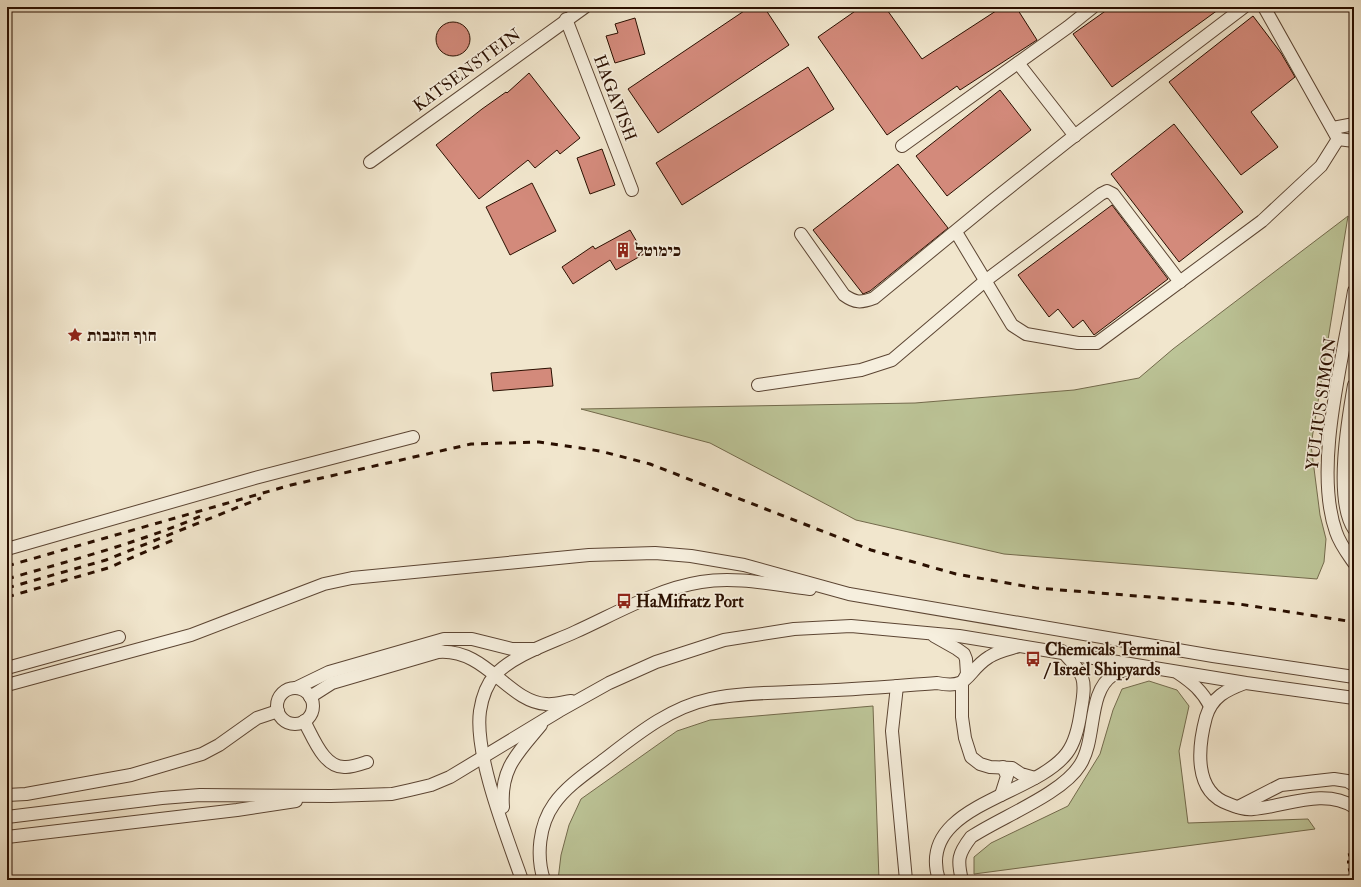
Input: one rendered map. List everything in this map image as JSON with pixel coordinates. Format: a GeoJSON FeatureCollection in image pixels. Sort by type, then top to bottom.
{"type":"FeatureCollection","features":[{"type":"Feature","properties":{"kind":"street","name":"KATSENSTEIN"},"geometry":{"type":"LineString","coordinates":[[370,162],[585,7]]}},
{"type":"Feature","properties":{"kind":"street"},"geometry":{"type":"LineString","coordinates":[[902,146],[1068,27],[1093,7]]}},
{"type":"Feature","properties":{"kind":"street"},"geometry":{"type":"LineString","coordinates":[[801,234],[844,295],[852,301],[861,303],[874,298],[956,232],[990,202],[1244,7]]}},
{"type":"Feature","properties":{"kind":"street"},"geometry":{"type":"LineString","coordinates":[[1264,7],[1335,133],[1354,141]]}},
{"type":"Feature","properties":{"kind":"street","name":"HAGAVISH"},"geometry":{"type":"LineString","coordinates":[[566,20],[632,190]]}},
{"type":"Feature","properties":{"kind":"street"},"geometry":{"type":"LineString","coordinates":[[1018,63],[1075,136]]}},
{"type":"Feature","properties":{"kind":"street"},"geometry":{"type":"LineString","coordinates":[[956,232],[1012,325],[1026,334],[1084,343],[1097,343],[1262,221],[1321,166],[1335,133],[1354,124]]}},
{"type":"Feature","properties":{"kind":"street"},"geometry":{"type":"LineString","coordinates":[[758,385],[861,370],[892,360],[985,281],[1107,191],[1113,194],[1180,282]]}},
{"type":"Feature","properties":{"kind":"street","name":"YULIUS SIMON"},"geometry":{"type":"LineString","coordinates":[[1354,291],[1335,399],[1327,462],[1328,486],[1335,531],[1343,548],[1354,563]]}},
{"type":"Feature","properties":{"kind":"street","name":"YULIUS SIMON"},"geometry":{"type":"LineString","coordinates":[[1354,385],[1344,458],[1344,490],[1346,510],[1354,529]]}},
{"type":"Feature","properties":{"kind":"street"},"geometry":{"type":"LineString","coordinates":[[7,549],[255,478],[413,437]]}},
{"type":"Feature","properties":{"kind":"street"},"geometry":{"type":"LineString","coordinates":[[7,685],[191,635],[324,584],[352,578],[589,555],[655,553],[713,559],[744,565],[849,594]]}},
{"type":"Feature","properties":{"kind":"street"},"geometry":{"type":"LineString","coordinates":[[522,880],[509,842],[484,757],[480,736],[480,711],[485,692],[495,675],[506,666],[537,649],[661,594],[702,582],[738,580],[849,594],[1213,656],[1354,677]]}},
{"type":"Feature","properties":{"kind":"street"},"geometry":{"type":"LineString","coordinates":[[7,817],[185,796],[331,796],[392,794],[431,786],[450,777],[609,683],[656,662],[724,640],[754,634],[794,629],[851,626],[930,633],[1023,645],[1246,682],[1354,698]]}},
{"type":"Feature","properties":{"kind":"street"},"geometry":{"type":"LineString","coordinates":[[930,633],[964,654],[967,674],[962,683],[962,717],[970,757],[980,764],[990,767],[1012,768],[1021,774],[1035,778]]}},
{"type":"Feature","properties":{"kind":"street"},"geometry":{"type":"LineString","coordinates":[[7,668],[119,637]]}},
{"type":"Feature","properties":{"kind":"street"},"geometry":{"type":"LineString","coordinates":[[296,688],[302,690],[310,697],[312,708],[308,718],[304,721],[293,724],[284,720],[278,711],[277,705],[282,694],[329,672],[444,639],[472,639],[512,648],[537,649]]}},
{"type":"Feature","properties":{"kind":"street"},"geometry":{"type":"LineString","coordinates":[[544,880],[539,854],[541,837],[545,821],[554,805],[583,776],[632,738],[645,728],[680,708],[710,699],[755,692],[813,691],[937,683],[956,686],[962,683],[990,657],[1001,651],[1023,645]]}},
{"type":"Feature","properties":{"kind":"street"},"geometry":{"type":"LineString","coordinates":[[310,697],[332,684],[438,652],[448,651],[459,653],[480,663],[533,702],[546,704],[580,699]]}},
{"type":"Feature","properties":{"kind":"street"},"geometry":{"type":"LineString","coordinates":[[939,880],[936,860],[940,844],[947,830],[962,816],[1043,774],[1066,754],[1078,728],[1084,684],[1080,670],[1062,651]]}},
{"type":"Feature","properties":{"kind":"street"},"geometry":{"type":"LineString","coordinates":[[962,880],[958,864],[962,849],[971,837],[1068,780],[1080,765],[1088,748],[1097,696],[1107,680],[1123,670],[1148,666]]}},
{"type":"Feature","properties":{"kind":"street"},"geometry":{"type":"LineString","coordinates":[[1174,670],[1192,682],[1203,693],[1210,706]]}},
{"type":"Feature","properties":{"kind":"street"},"geometry":{"type":"LineString","coordinates":[[1246,682],[1228,689],[1218,696],[1210,706],[1203,730],[1201,772],[1204,785],[1213,796],[1222,802],[1236,807],[1252,809],[1317,798],[1339,801],[1354,807]]}},
{"type":"Feature","properties":{"kind":"street"},"geometry":{"type":"LineString","coordinates":[[897,686],[892,731],[906,880]]}},
{"type":"Feature","properties":{"kind":"street"},"geometry":{"type":"LineString","coordinates":[[7,795],[26,794],[130,775],[202,754],[219,745],[257,718],[278,711]]}},
{"type":"Feature","properties":{"kind":"street"},"geometry":{"type":"LineString","coordinates":[[509,842],[502,789],[505,777],[512,760],[546,719]]}},
{"type":"Feature","properties":{"kind":"street"},"geometry":{"type":"LineString","coordinates":[[304,721],[328,760],[336,766],[346,767],[367,762]]}},
{"type":"Feature","properties":{"kind":"street"},"geometry":{"type":"LineString","coordinates":[[1001,795],[1007,776],[1003,767]]}},
{"type":"Feature","properties":{"kind":"street"},"geometry":{"type":"LineString","coordinates":[[1236,807],[1281,785],[1334,779],[1346,781],[1354,785]]}},
{"type":"Feature","properties":{"kind":"street"},"geometry":{"type":"LineString","coordinates":[[7,837],[237,810],[331,796]]}},
{"type":"Feature","properties":{"kind":"green space"},"geometry":{"type":"Polygon","coordinates":[[[1348,216],[1311,445],[1320,515],[1326,539],[1324,562],[1317,579],[1004,554],[856,520],[710,443],[581,409],[915,403],[1074,390],[1139,378],[1173,349],[1348,216]]]}},
{"type":"Feature","properties":{"kind":"green space"},"geometry":{"type":"Polygon","coordinates":[[[1149,681],[1177,690],[1189,706],[1179,751],[1188,823],[1308,819],[1315,829],[974,874],[974,857],[991,843],[1068,806],[1100,754],[1113,710],[1122,689],[1149,681]]]}},
{"type":"Feature","properties":{"kind":"green space"},"geometry":{"type":"Polygon","coordinates":[[[873,706],[879,880],[558,880],[561,855],[569,825],[581,799],[677,731],[710,720],[873,706]]]}},
{"type":"Feature","properties":{"kind":"building"},"geometry":{"type":"Polygon","coordinates":[[[750,7],[764,7],[789,45],[658,133],[628,89],[750,7]]]}},
{"type":"Feature","properties":{"kind":"building"},"geometry":{"type":"Polygon","coordinates":[[[861,7],[885,7],[922,59],[1002,7],[1016,7],[1037,40],[960,90],[957,86],[887,135],[818,37],[861,7]]]}},
{"type":"Feature","properties":{"kind":"building"},"geometry":{"type":"Polygon","coordinates":[[[1111,7],[1222,7],[1112,87],[1073,34],[1111,7]]]}},
{"type":"Feature","properties":{"kind":"building"},"geometry":{"type":"Polygon","coordinates":[[[1253,16],[1281,53],[1295,77],[1251,112],[1278,147],[1241,175],[1169,82],[1253,16]]]}},
{"type":"Feature","properties":{"kind":"building"},"geometry":{"type":"Polygon","coordinates":[[[635,18],[645,54],[615,63],[606,36],[618,33],[615,24],[635,18]]]}},
{"type":"Feature","properties":{"kind":"building"},"geometry":{"type":"Polygon","coordinates":[[[450,22],[456,22],[460,23],[467,29],[470,39],[469,46],[463,53],[456,56],[450,56],[446,55],[439,49],[436,42],[436,36],[437,32],[443,25],[450,22]]]}},
{"type":"Feature","properties":{"kind":"building"},"geometry":{"type":"Polygon","coordinates":[[[808,67],[834,109],[682,205],[656,163],[808,67]]]}},
{"type":"Feature","properties":{"kind":"building"},"geometry":{"type":"Polygon","coordinates":[[[529,73],[580,138],[560,154],[557,150],[535,168],[528,160],[479,199],[436,145],[482,109],[506,92],[507,93],[529,73]]]}},
{"type":"Feature","properties":{"kind":"building"},"geometry":{"type":"Polygon","coordinates":[[[1000,90],[1031,130],[947,196],[916,156],[1000,90]]]}},
{"type":"Feature","properties":{"kind":"building"},"geometry":{"type":"Polygon","coordinates":[[[1174,124],[1243,212],[1179,262],[1111,174],[1174,124]]]}},
{"type":"Feature","properties":{"kind":"building"},"geometry":{"type":"Polygon","coordinates":[[[602,149],[615,185],[590,194],[577,158],[602,149]]]}},
{"type":"Feature","properties":{"kind":"building"},"geometry":{"type":"Polygon","coordinates":[[[898,164],[948,228],[870,291],[863,294],[813,230],[898,164]]]}},
{"type":"Feature","properties":{"kind":"building"},"geometry":{"type":"Polygon","coordinates":[[[532,183],[556,231],[510,255],[486,207],[532,183]]]}},
{"type":"Feature","properties":{"kind":"building"},"geometry":{"type":"Polygon","coordinates":[[[1112,205],[1168,279],[1094,335],[1083,320],[1073,328],[1058,309],[1049,317],[1018,275],[1112,205]]]}},
{"type":"Feature","properties":{"kind":"building"},"geometry":{"type":"Polygon","coordinates":[[[630,230],[644,254],[616,270],[610,260],[573,284],[562,267],[593,246],[595,249],[630,230]]]}},
{"type":"Feature","properties":{"kind":"building"},"geometry":{"type":"Polygon","coordinates":[[[551,368],[553,386],[493,391],[491,373],[551,368]]]}},
{"type":"Feature","properties":{"kind":"railway"},"geometry":{"type":"LineString","coordinates":[[7,566],[291,485],[471,444],[539,442],[600,451],[650,464],[871,550],[956,574],[1036,588],[1239,604],[1354,622]]}},
{"type":"Feature","properties":{"kind":"railway"},"geometry":{"type":"LineString","coordinates":[[7,588],[106,560],[261,498]]}},
{"type":"Feature","properties":{"kind":"railway"},"geometry":{"type":"LineString","coordinates":[[7,579],[129,543],[201,516]]}},
{"type":"Feature","properties":{"kind":"railway"},"geometry":{"type":"LineString","coordinates":[[7,597],[108,568],[173,540]]}},
{"type":"Feature","properties":{"kind":"railway"},"geometry":{"type":"LineString","coordinates":[[1348,855],[1354,854]]}},
{"type":"Feature","properties":{"kind":"railway"},"geometry":{"type":"LineString","coordinates":[[1347,862],[1354,862]]}},
{"type":"Feature","properties":{"kind":"railway"},"geometry":{"type":"LineString","coordinates":[[1348,870],[1354,869]]}},
{"type":"Feature","properties":{"kind":"place","name":"כימוטל"},"geometry":{"type":"Point","coordinates":[623,250]}},
{"type":"Feature","properties":{"kind":"place","name":"חוף הזנבות"},"geometry":{"type":"Point","coordinates":[75,335]}},
{"type":"Feature","properties":{"kind":"place","name":"HaMifratz Port"},"geometry":{"type":"Point","coordinates":[624,601]}},
{"type":"Feature","properties":{"kind":"place","name":"Chemicals Terminal / Israel Shipyards"},"geometry":{"type":"Point","coordinates":[1033,659]}}]}
